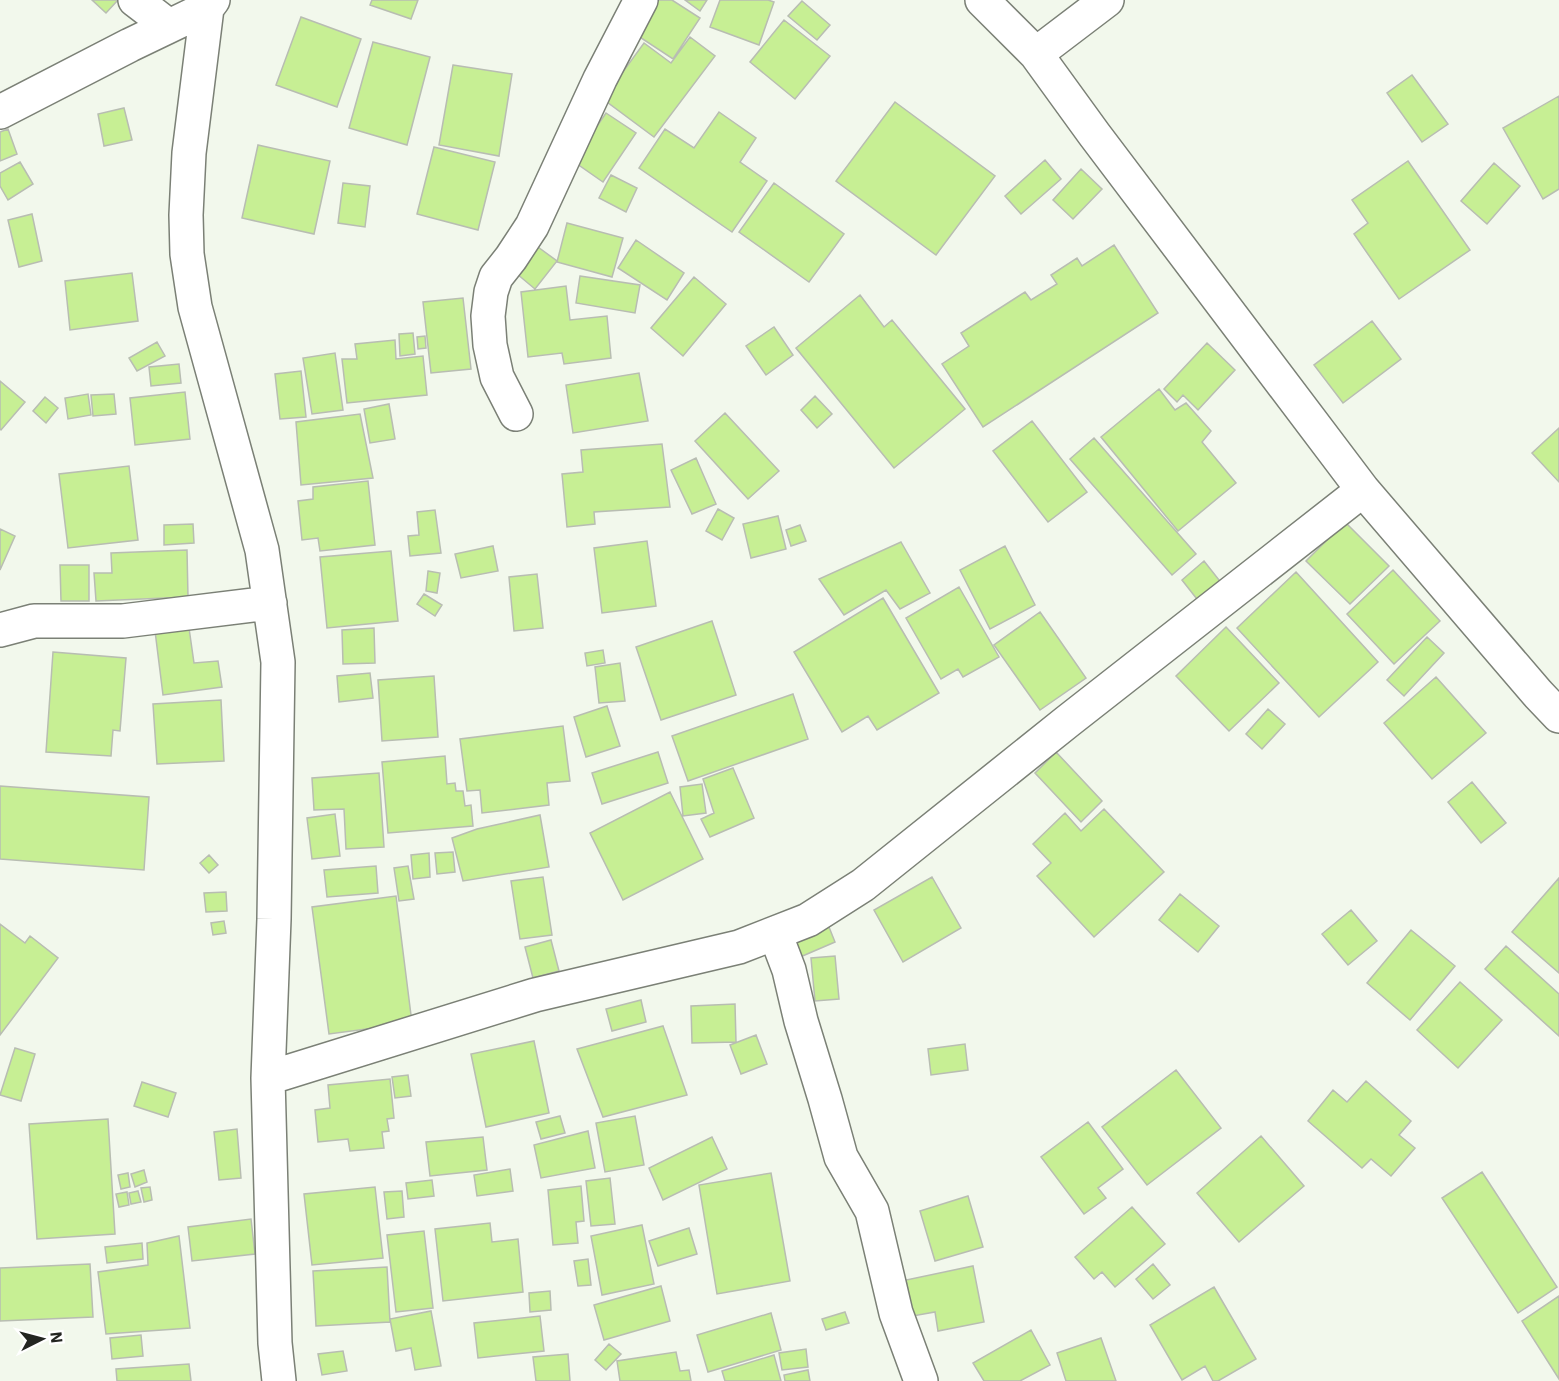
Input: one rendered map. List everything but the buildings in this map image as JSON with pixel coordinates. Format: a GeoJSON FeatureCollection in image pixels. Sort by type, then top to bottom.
{"type":"FeatureCollection","features":[{"type":"Feature","properties":{"kind":"street"},"geometry":{"type":"LineString","coordinates":[[135,0],[169,26]]}},
{"type":"Feature","properties":{"kind":"street"},"geometry":{"type":"LineString","coordinates":[[516,414],[497,377],[490,345],[488,316],[491,292],[496,277],[531,226],[600,79],[641,0]]}},
{"type":"Feature","properties":{"kind":"street"},"geometry":{"type":"LineString","coordinates":[[982,0],[1036,54],[1363,490],[1559,716]]}},
{"type":"Feature","properties":{"kind":"street"},"geometry":{"type":"LineString","coordinates":[[1036,54],[1107,0]]}},
{"type":"Feature","properties":{"kind":"street"},"geometry":{"type":"LineString","coordinates":[[0,112],[210,4]]}},
{"type":"Feature","properties":{"kind":"street"},"geometry":{"type":"LineString","coordinates":[[210,4],[189,153],[187,254],[195,307],[262,550],[278,662],[274,919],[268,1078],[279,1381]]}},
{"type":"Feature","properties":{"kind":"street"},"geometry":{"type":"LineString","coordinates":[[268,1078],[535,995],[739,947],[808,920],[863,885],[1363,490]]}},
{"type":"Feature","properties":{"kind":"street"},"geometry":{"type":"LineString","coordinates":[[0,630],[34,621],[123,621],[270,603]]}},
{"type":"Feature","properties":{"kind":"street"},"geometry":{"type":"LineString","coordinates":[[775,933],[789,970],[801,1021],[841,1157],[872,1211],[896,1313],[921,1381]]}}]}
